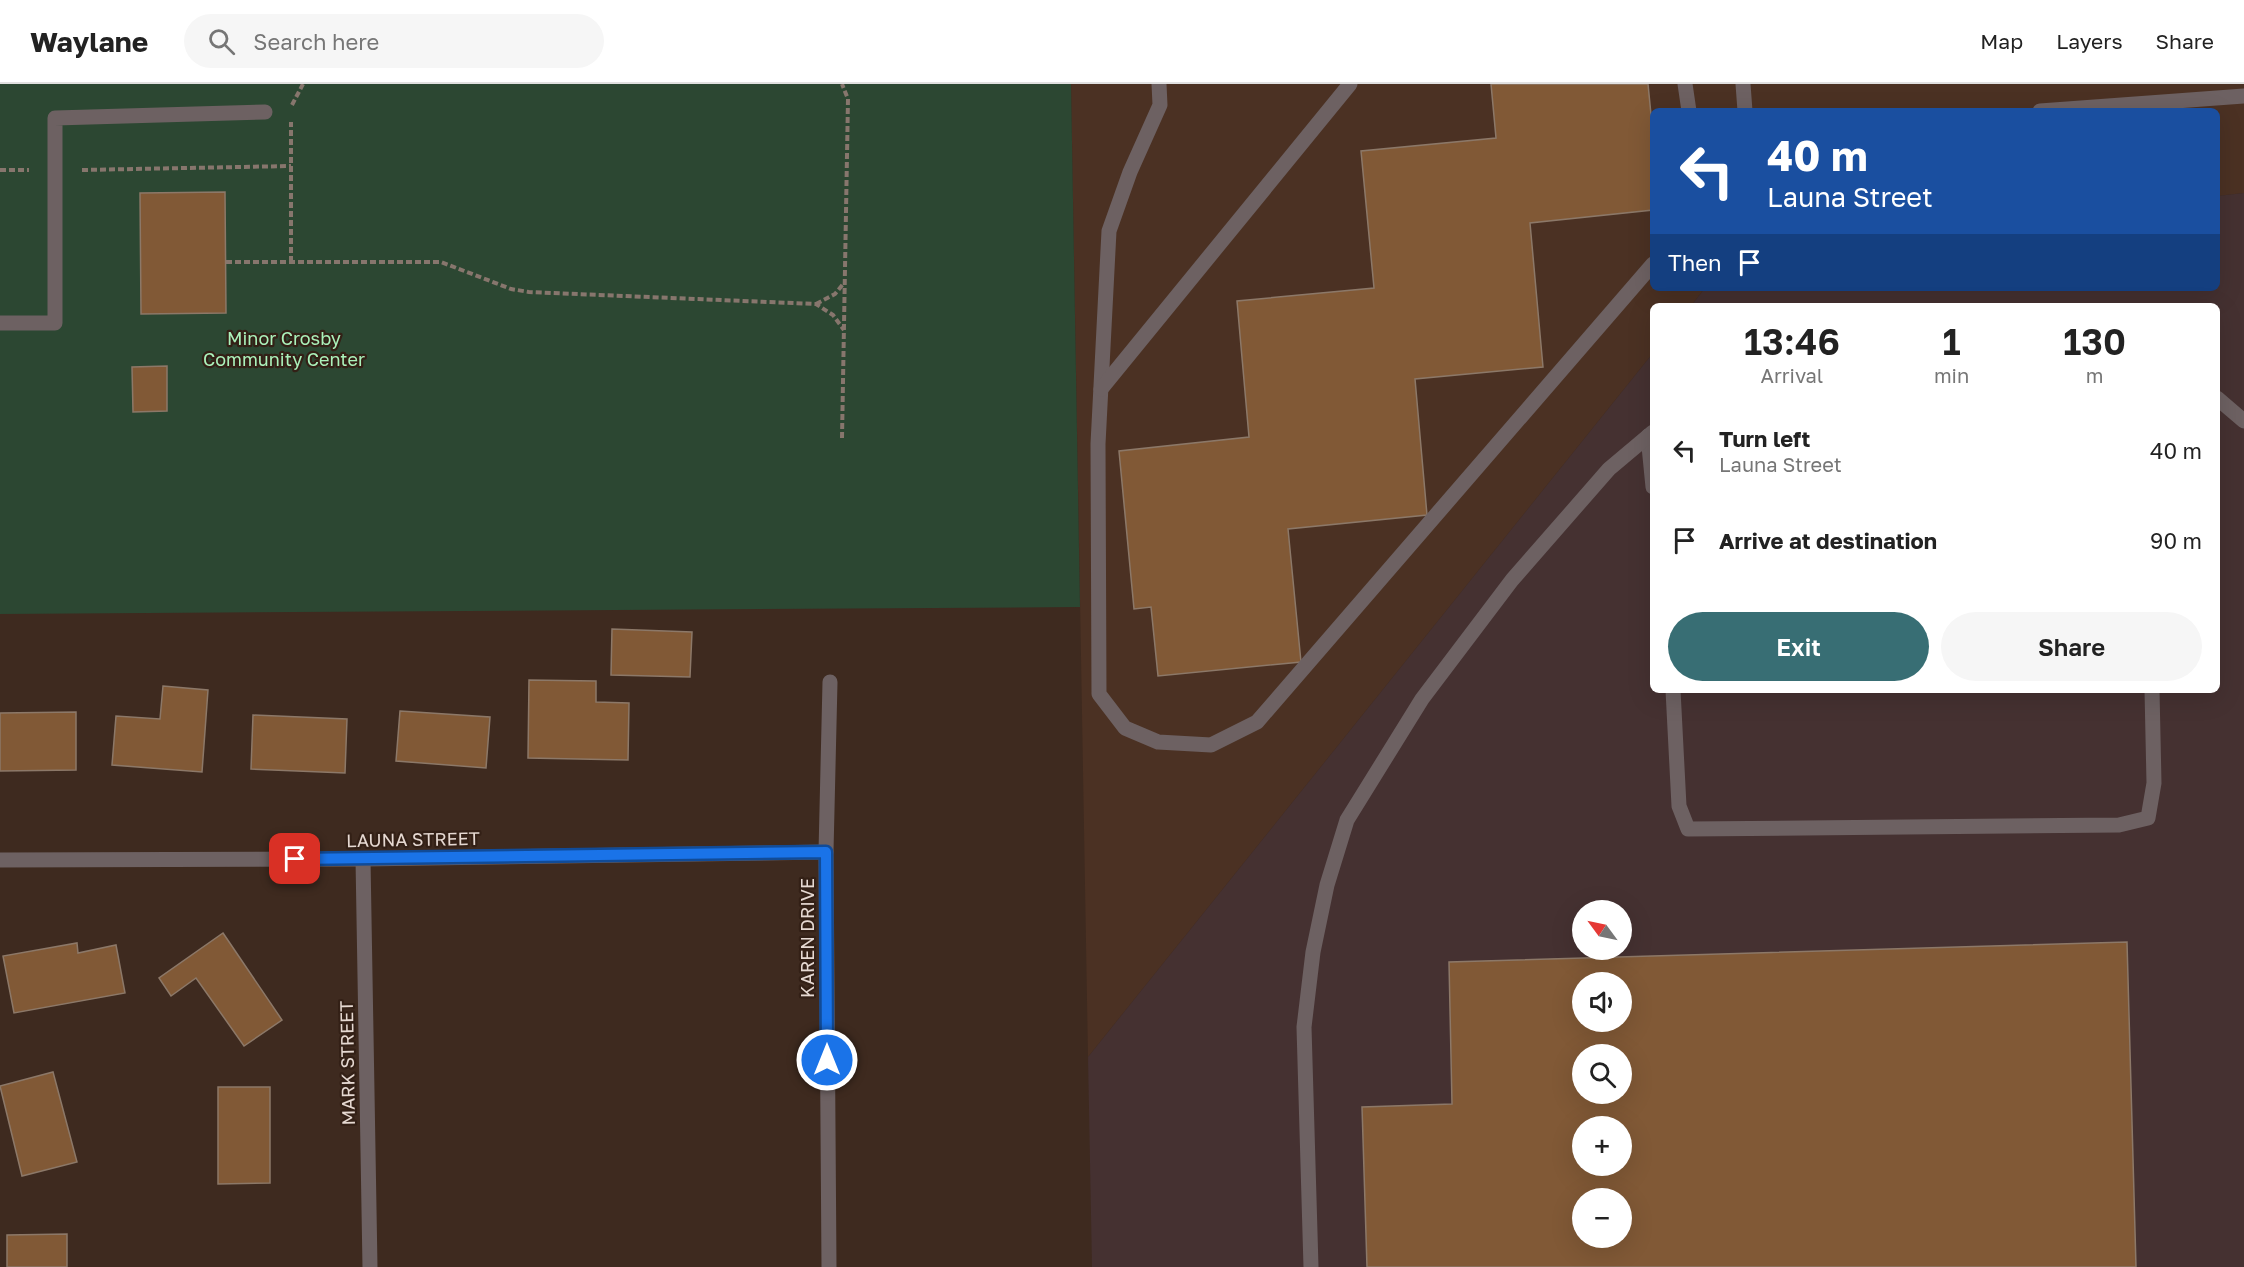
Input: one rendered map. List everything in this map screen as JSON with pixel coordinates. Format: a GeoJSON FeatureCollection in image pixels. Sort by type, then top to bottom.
{"type":"FeatureCollection","features":[{"type":"Feature","properties":{"kind":"street"},"geometry":{"type":"LineString","coordinates":[[1159,84],[1160,105],[1130,172],[1109,231],[1098,444],[1099,694],[1125,728],[1158,742],[1211,745],[1257,722],[1650,267]]}},
{"type":"Feature","properties":{"kind":"street"},"geometry":{"type":"LineString","coordinates":[[1101,388],[1350,84]]}},
{"type":"Feature","properties":{"kind":"street"},"geometry":{"type":"LineString","coordinates":[[1685,84],[1689,108]]}},
{"type":"Feature","properties":{"kind":"street"},"geometry":{"type":"LineString","coordinates":[[1743,84],[1745,108]]}},
{"type":"Feature","properties":{"kind":"street"},"geometry":{"type":"LineString","coordinates":[[2081,108],[2244,96]]}},
{"type":"Feature","properties":{"kind":"street"},"geometry":{"type":"LineString","coordinates":[[0,323],[55,323],[55,118],[265,112]]}},
{"type":"Feature","properties":{"kind":"street"},"geometry":{"type":"LineString","coordinates":[[2220,401],[2244,421]]}},
{"type":"Feature","properties":{"kind":"street"},"geometry":{"type":"LineString","coordinates":[[1311,1267],[1304,1027],[1313,952],[1327,885],[1347,820],[1422,699],[1505,589],[1609,470],[1650,434]]}},
{"type":"Feature","properties":{"kind":"street","name":"KAREN DRIVE"},"geometry":{"type":"LineString","coordinates":[[829,1267],[826,852],[830,682]]}},
{"type":"Feature","properties":{"kind":"street"},"geometry":{"type":"LineString","coordinates":[[1673,693],[1679,806],[1688,829],[2119,825],[2148,818],[2154,783],[2152,693]]}},
{"type":"Feature","properties":{"kind":"street","name":"LAUNA STREET"},"geometry":{"type":"LineString","coordinates":[[0,860],[363,859],[826,852]]}},
{"type":"Feature","properties":{"kind":"street","name":"MARK STREET"},"geometry":{"type":"LineString","coordinates":[[363,859],[370,1267]]}},
{"type":"Feature","properties":{"kind":"path"},"geometry":{"type":"LineString","coordinates":[[291,106],[303,84]]}},
{"type":"Feature","properties":{"kind":"path"},"geometry":{"type":"LineString","coordinates":[[842,84],[848,99],[842,438]]}},
{"type":"Feature","properties":{"kind":"path"},"geometry":{"type":"LineString","coordinates":[[291,118],[291,262]]}},
{"type":"Feature","properties":{"kind":"path"},"geometry":{"type":"LineString","coordinates":[[0,170],[291,166]]}},
{"type":"Feature","properties":{"kind":"path"},"geometry":{"type":"LineString","coordinates":[[226,262],[441,262],[511,289],[529,292],[816,304],[835,294],[844,283]]}},
{"type":"Feature","properties":{"kind":"path"},"geometry":{"type":"LineString","coordinates":[[816,304],[833,315],[844,330]]}},
{"type":"Feature","properties":{"kind":"shaded area"},"geometry":{"type":"Polygon","coordinates":[[[1071,84],[2244,84],[2244,193],[2220,196],[2220,108],[1650,108],[1650,291],[1703,291],[1693,303],[1650,303],[1650,357],[1088,1057],[1071,84]]]}},
{"type":"Feature","properties":{"kind":"shaded area"},"geometry":{"type":"Polygon","coordinates":[[[2244,193],[2244,1267],[1092,1267],[1088,1057],[1650,357],[1650,693],[2220,693],[2220,303],[1693,303],[1703,291],[2220,291],[2220,196],[2244,193]]]}},
{"type":"Feature","properties":{"kind":"green space","name":"Minor Crosby Community Center"},"geometry":{"type":"Polygon","coordinates":[[[0,84],[1071,84],[1080,607],[0,614],[0,84]]]}},
{"type":"Feature","properties":{"kind":"building"},"geometry":{"type":"Polygon","coordinates":[[[1491,84],[1648,84],[1650,108],[1650,210],[1530,223],[1543,367],[1415,379],[1427,515],[1288,529],[1301,662],[1158,676],[1151,607],[1134,609],[1119,451],[1249,437],[1237,301],[1374,288],[1361,151],[1496,138],[1491,84]]]}},
{"type":"Feature","properties":{"kind":"building"},"geometry":{"type":"Polygon","coordinates":[[[225,192],[226,313],[141,314],[140,193],[225,192]]]}},
{"type":"Feature","properties":{"kind":"building"},"geometry":{"type":"Polygon","coordinates":[[[167,366],[167,411],[133,412],[132,367],[167,366]]]}},
{"type":"Feature","properties":{"kind":"building"},"geometry":{"type":"Polygon","coordinates":[[[612,629],[692,632],[690,677],[611,675],[612,629]]]}},
{"type":"Feature","properties":{"kind":"building"},"geometry":{"type":"Polygon","coordinates":[[[529,680],[596,681],[596,702],[629,703],[628,760],[528,758],[529,680]]]}},
{"type":"Feature","properties":{"kind":"building"},"geometry":{"type":"Polygon","coordinates":[[[163,686],[208,690],[202,772],[112,765],[116,716],[160,719],[163,686]]]}},
{"type":"Feature","properties":{"kind":"building"},"geometry":{"type":"Polygon","coordinates":[[[400,711],[490,717],[486,768],[396,761],[400,711]]]}},
{"type":"Feature","properties":{"kind":"building"},"geometry":{"type":"Polygon","coordinates":[[[76,712],[76,770],[0,771],[0,713],[76,712]]]}},
{"type":"Feature","properties":{"kind":"building"},"geometry":{"type":"Polygon","coordinates":[[[253,715],[347,719],[345,773],[251,769],[253,715]]]}},
{"type":"Feature","properties":{"kind":"building"},"geometry":{"type":"Polygon","coordinates":[[[223,933],[282,1020],[244,1046],[196,978],[171,996],[159,978],[223,933]]]}},
{"type":"Feature","properties":{"kind":"building"},"geometry":{"type":"Polygon","coordinates":[[[2127,942],[2136,1267],[1367,1267],[1362,1107],[1452,1104],[1449,962],[1572,958],[1632,960],[1632,957],[2127,942]]]}},
{"type":"Feature","properties":{"kind":"building"},"geometry":{"type":"Polygon","coordinates":[[[77,943],[78,953],[116,945],[125,993],[14,1013],[3,956],[77,943]]]}},
{"type":"Feature","properties":{"kind":"building"},"geometry":{"type":"Polygon","coordinates":[[[53,1072],[77,1162],[22,1176],[0,1086],[53,1072]]]}},
{"type":"Feature","properties":{"kind":"building"},"geometry":{"type":"Polygon","coordinates":[[[218,1087],[270,1087],[270,1183],[218,1184],[218,1087]]]}},
{"type":"Feature","properties":{"kind":"building"},"geometry":{"type":"Polygon","coordinates":[[[67,1234],[67,1267],[7,1267],[7,1235],[67,1234]]]}},
{"type":"Feature","properties":{"kind":"route"},"geometry":{"type":"LineString","coordinates":[[295,859],[826,852],[827,1060]]}}]}
